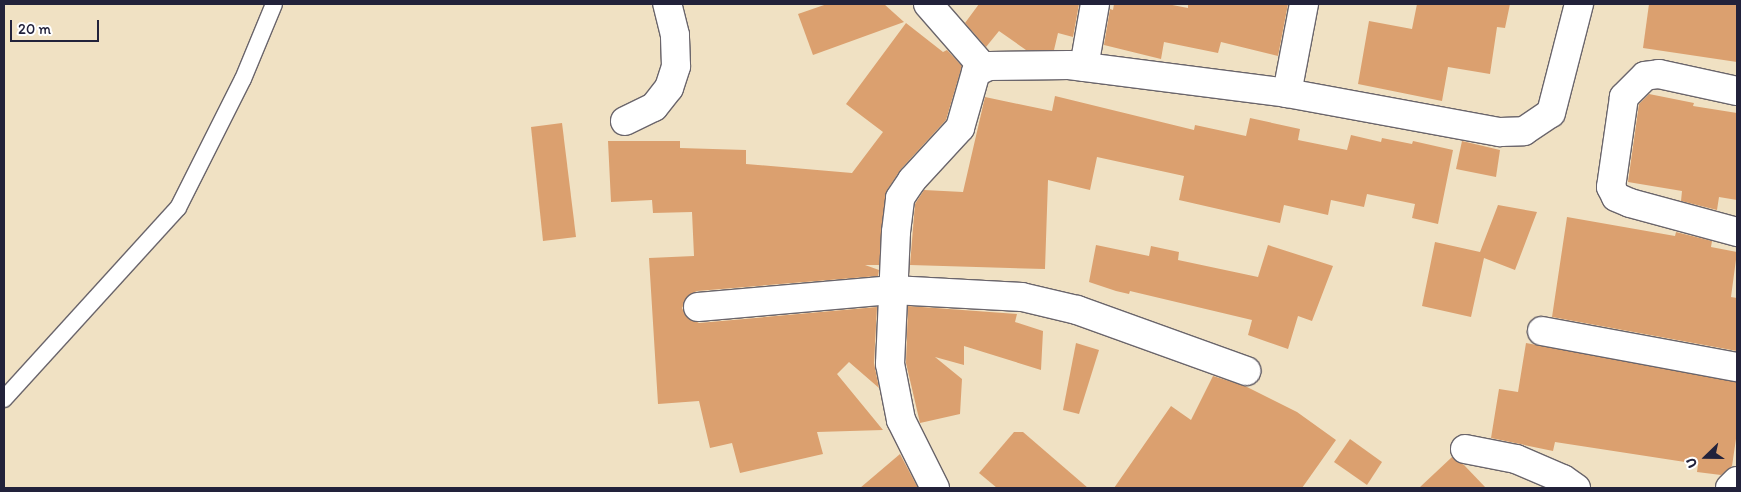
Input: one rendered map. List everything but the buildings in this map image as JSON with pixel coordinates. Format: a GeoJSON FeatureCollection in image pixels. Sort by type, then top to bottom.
{"type":"FeatureCollection","features":[{"type":"Feature","properties":{"kind":"street"},"geometry":{"type":"LineString","coordinates":[[625,121],[654,107],[669,88],[676,66],[675,35],[667,4]]}},
{"type":"Feature","properties":{"kind":"street"},"geometry":{"type":"LineString","coordinates":[[928,4],[983,67]]}},
{"type":"Feature","properties":{"kind":"street"},"geometry":{"type":"LineString","coordinates":[[1084,67],[1095,4]]}},
{"type":"Feature","properties":{"kind":"street"},"geometry":{"type":"LineString","coordinates":[[1287,93],[1304,4]]}},
{"type":"Feature","properties":{"kind":"street"},"geometry":{"type":"LineString","coordinates":[[936,488],[901,420],[890,364],[900,198],[912,180],[960,128],[976,72],[983,67],[1084,67],[1287,93],[1500,132],[1524,131],[1551,113],[1579,4]]}},
{"type":"Feature","properties":{"kind":"street"},"geometry":{"type":"LineString","coordinates":[[1737,92],[1659,74],[1645,76],[1624,96],[1611,187],[1616,197],[1630,203],[1737,232]]}},
{"type":"Feature","properties":{"kind":"street"},"geometry":{"type":"LineString","coordinates":[[698,307],[893,290],[1022,297],[1053,302],[1246,371]]}},
{"type":"Feature","properties":{"kind":"street"},"geometry":{"type":"LineString","coordinates":[[1542,330],[1737,367]]}},
{"type":"Feature","properties":{"kind":"street"},"geometry":{"type":"LineString","coordinates":[[1465,449],[1516,459],[1572,486]]}},
{"type":"Feature","properties":{"kind":"street"},"geometry":{"type":"LineString","coordinates":[[1730,488],[1737,480]]}},
{"type":"Feature","properties":{"kind":"lane"},"geometry":{"type":"LineString","coordinates":[[4,398],[178,208],[243,79],[274,4]]}}]}
